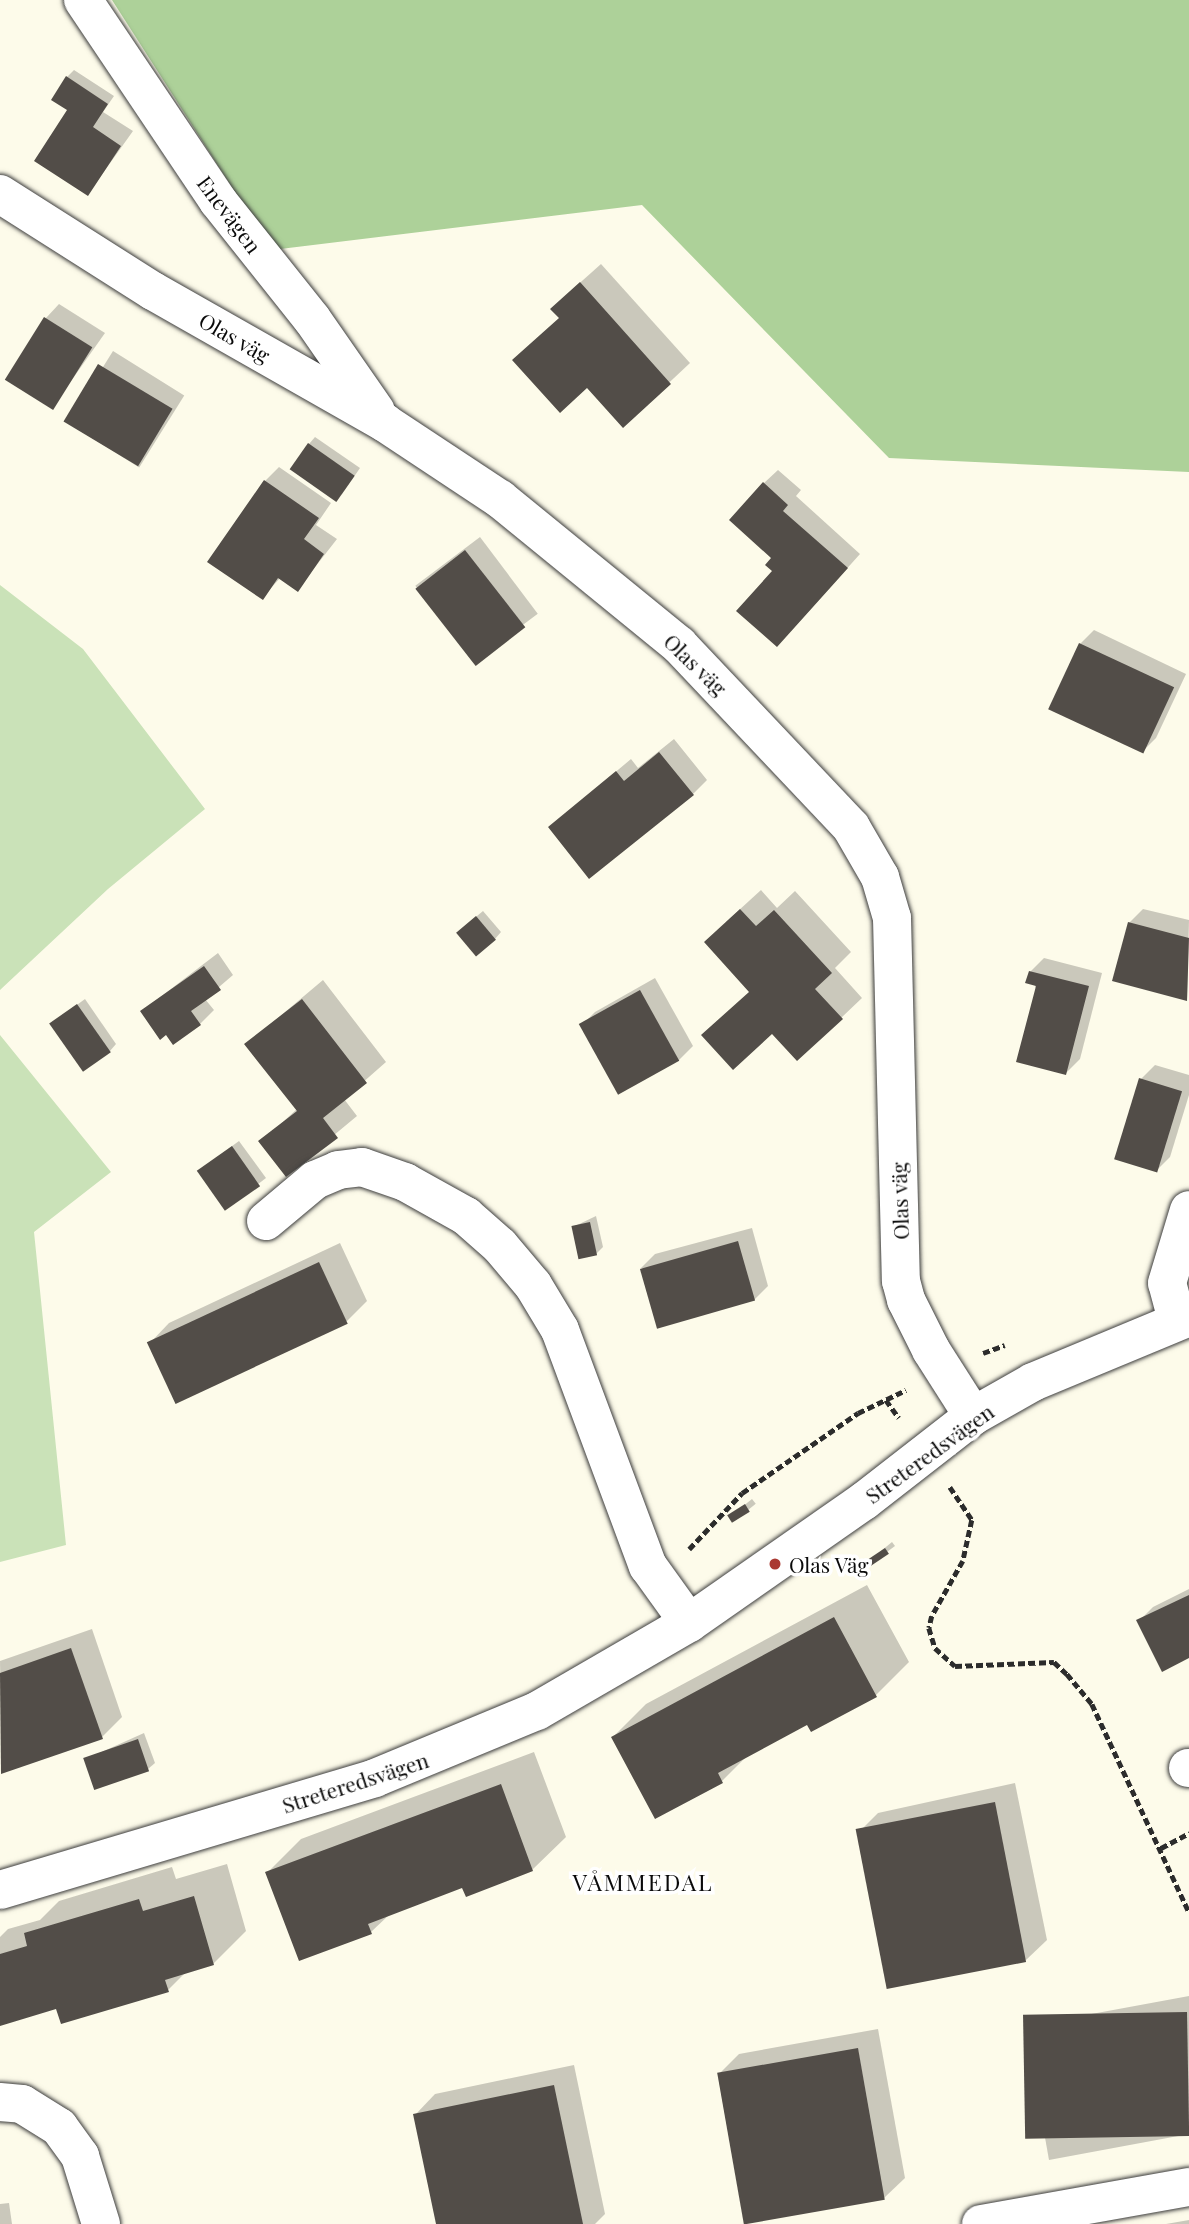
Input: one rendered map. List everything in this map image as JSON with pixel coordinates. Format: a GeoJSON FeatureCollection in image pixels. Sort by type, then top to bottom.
{"type":"FeatureCollection","features":[{"type":"Feature","properties":{"kind":"street","name":"Enevägen"},"geometry":{"type":"LineString","coordinates":[[83,0],[218,201],[312,319],[385,422]]}},
{"type":"Feature","properties":{"kind":"street","name":"Olas väg"},"geometry":{"type":"LineString","coordinates":[[0,194],[153,291],[385,422],[500,499],[679,645],[851,827],[880,877],[892,918],[901,1281],[905,1300],[973,1416]]}},
{"type":"Feature","properties":{"kind":"street"},"geometry":{"type":"LineString","coordinates":[[265,1222],[315,1180],[338,1170],[362,1167],[405,1182],[466,1216],[499,1246],[533,1285],[560,1330],[648,1566],[661,1588],[689,1623]]}},
{"type":"Feature","properties":{"kind":"street"},"geometry":{"type":"LineString","coordinates":[[1183,1318],[1167,1283],[1189,1210]]}},
{"type":"Feature","properties":{"kind":"street","name":"Streteredsvägen"},"geometry":{"type":"LineString","coordinates":[[0,1890],[375,1778],[466,1743],[537,1711],[689,1623],[864,1501],[973,1416],[1033,1382],[1183,1318]]}},
{"type":"Feature","properties":{"kind":"street"},"geometry":{"type":"LineString","coordinates":[[0,2102],[22,2104],[60,2127],[80,2156],[101,2224]]}},
{"type":"Feature","properties":{"kind":"street"},"geometry":{"type":"LineString","coordinates":[[999,2223],[1189,2187]]}},
{"type":"Feature","properties":{"kind":"path"},"geometry":{"type":"LineString","coordinates":[[661,1588],[705,1528],[742,1493],[858,1413],[1014,1343]]}},
{"type":"Feature","properties":{"kind":"path"},"geometry":{"type":"LineString","coordinates":[[886,1400],[972,1520],[963,1561],[932,1616],[929,1628],[935,1648],[955,1666],[1054,1662],[1093,1704],[1189,1912]]}},
{"type":"Feature","properties":{"kind":"path"},"geometry":{"type":"LineString","coordinates":[[1161,1848],[1189,1833]]}},
{"type":"Feature","properties":{"kind":"green space"},"geometry":{"type":"Polygon","coordinates":[[[112,0],[1189,0],[1189,472],[889,458],[642,205],[272,250],[112,0]]]}},
{"type":"Feature","properties":{"kind":"green space"},"geometry":{"type":"Polygon","coordinates":[[[0,585],[83,649],[205,809],[108,889],[0,990],[0,585]]]}},
{"type":"Feature","properties":{"kind":"green space"},"geometry":{"type":"Polygon","coordinates":[[[0,1035],[111,1172],[34,1232],[66,1545],[0,1562],[0,1035]]]}},
{"type":"Feature","properties":{"kind":"building"},"geometry":{"type":"Polygon","coordinates":[[[66,76],[108,104],[93,127],[121,146],[88,196],[34,161],[67,110],[51,100],[66,76]]]}},
{"type":"Feature","properties":{"kind":"building"},"geometry":{"type":"Polygon","coordinates":[[[580,282],[671,384],[623,428],[587,388],[560,413],[512,360],[559,318],[550,309],[580,282]]]}},
{"type":"Feature","properties":{"kind":"building"},"geometry":{"type":"Polygon","coordinates":[[[44,317],[92,347],[53,410],[5,380],[44,317]]]}},
{"type":"Feature","properties":{"kind":"building"},"geometry":{"type":"Polygon","coordinates":[[[98,364],[173,409],[138,466],[63,421],[98,364]]]}},
{"type":"Feature","properties":{"kind":"building"},"geometry":{"type":"Polygon","coordinates":[[[308,443],[355,476],[336,502],[290,469],[308,443]]]}},
{"type":"Feature","properties":{"kind":"building"},"geometry":{"type":"Polygon","coordinates":[[[264,480],[319,518],[304,539],[324,554],[298,592],[278,578],[263,600],[207,562],[264,480]]]}},
{"type":"Feature","properties":{"kind":"building"},"geometry":{"type":"Polygon","coordinates":[[[763,482],[788,505],[783,511],[848,568],[777,647],[736,611],[772,571],[765,565],[771,558],[729,520],[763,482]]]}},
{"type":"Feature","properties":{"kind":"building"},"geometry":{"type":"Polygon","coordinates":[[[465,550],[525,627],[476,666],[415,589],[465,550]]]}},
{"type":"Feature","properties":{"kind":"building"},"geometry":{"type":"Polygon","coordinates":[[[1079,643],[1174,687],[1143,754],[1048,709],[1079,643]]]}},
{"type":"Feature","properties":{"kind":"building"},"geometry":{"type":"Polygon","coordinates":[[[659,752],[694,795],[589,879],[548,827],[616,771],[624,781],[659,752]]]}},
{"type":"Feature","properties":{"kind":"building"},"geometry":{"type":"Polygon","coordinates":[[[740,909],[756,926],[774,910],[832,973],[815,989],[843,1019],[797,1061],[772,1034],[733,1070],[701,1035],[749,992],[704,942],[740,909]]]}},
{"type":"Feature","properties":{"kind":"building"},"geometry":{"type":"Polygon","coordinates":[[[476,916],[496,940],[476,956],[456,933],[476,916]]]}},
{"type":"Feature","properties":{"kind":"building"},"geometry":{"type":"Polygon","coordinates":[[[1128,922],[1189,938],[1187,1001],[1112,981],[1128,922]]]}},
{"type":"Feature","properties":{"kind":"building"},"geometry":{"type":"Polygon","coordinates":[[[204,966],[221,990],[191,1011],[201,1025],[173,1045],[166,1035],[160,1040],[140,1011],[204,966]]]}},
{"type":"Feature","properties":{"kind":"building"},"geometry":{"type":"Polygon","coordinates":[[[1029,971],[1089,986],[1066,1075],[1016,1062],[1036,986],[1025,983],[1029,971]]]}},
{"type":"Feature","properties":{"kind":"building"},"geometry":{"type":"Polygon","coordinates":[[[640,990],[679,1061],[618,1095],[579,1024],[640,990]]]}},
{"type":"Feature","properties":{"kind":"building"},"geometry":{"type":"Polygon","coordinates":[[[302,999],[367,1083],[323,1118],[338,1138],[286,1177],[258,1141],[297,1111],[244,1044],[302,999]]]}},
{"type":"Feature","properties":{"kind":"building"},"geometry":{"type":"Polygon","coordinates":[[[77,1004],[111,1052],[83,1072],[49,1024],[77,1004]]]}},
{"type":"Feature","properties":{"kind":"building"},"geometry":{"type":"Polygon","coordinates":[[[1139,1078],[1182,1091],[1157,1172],[1114,1159],[1139,1078]]]}},
{"type":"Feature","properties":{"kind":"building"},"geometry":{"type":"Polygon","coordinates":[[[232,1146],[260,1186],[225,1211],[197,1171],[232,1146]]]}},
{"type":"Feature","properties":{"kind":"building"},"geometry":{"type":"Polygon","coordinates":[[[590,1222],[597,1255],[578,1259],[571,1226],[590,1222]]]}},
{"type":"Feature","properties":{"kind":"building"},"geometry":{"type":"Polygon","coordinates":[[[738,1241],[755,1301],[657,1329],[640,1269],[738,1241]]]}},
{"type":"Feature","properties":{"kind":"building"},"geometry":{"type":"Polygon","coordinates":[[[319,1262],[348,1324],[176,1404],[147,1342],[319,1262]]]}},
{"type":"Feature","properties":{"kind":"building"},"geometry":{"type":"Polygon","coordinates":[[[745,1504],[750,1512],[732,1523],[727,1515],[745,1504]]]}},
{"type":"Feature","properties":{"kind":"building"},"geometry":{"type":"Polygon","coordinates":[[[885,1548],[889,1554],[871,1566],[867,1560],[885,1548]]]}},
{"type":"Feature","properties":{"kind":"building"},"geometry":{"type":"Polygon","coordinates":[[[1189,1595],[1189,1658],[1162,1672],[1136,1620],[1189,1595]]]}},
{"type":"Feature","properties":{"kind":"building"},"geometry":{"type":"Polygon","coordinates":[[[834,1617],[877,1697],[811,1732],[807,1725],[718,1773],[723,1783],[655,1819],[611,1737],[834,1617]]]}},
{"type":"Feature","properties":{"kind":"building"},"geometry":{"type":"Polygon","coordinates":[[[71,1648],[103,1739],[1,1774],[0,1673],[71,1648]]]}},
{"type":"Feature","properties":{"kind":"building"},"geometry":{"type":"Polygon","coordinates":[[[138,1739],[149,1771],[94,1790],[83,1758],[138,1739]]]}},
{"type":"Feature","properties":{"kind":"building"},"geometry":{"type":"Polygon","coordinates":[[[501,1784],[533,1871],[466,1897],[462,1888],[368,1924],[372,1934],[299,1961],[265,1872],[501,1784]]]}},
{"type":"Feature","properties":{"kind":"building"},"geometry":{"type":"Polygon","coordinates":[[[995,1802],[1026,1962],[887,1989],[856,1829],[995,1802]]]}},
{"type":"Feature","properties":{"kind":"building"},"geometry":{"type":"Polygon","coordinates":[[[194,1896],[214,1965],[165,1980],[169,1992],[61,2024],[56,2009],[0,2026],[0,1954],[27,1946],[24,1933],[139,1899],[143,1911],[194,1896]]]}},
{"type":"Feature","properties":{"kind":"building"},"geometry":{"type":"Polygon","coordinates":[[[1187,2012],[1189,2136],[1025,2139],[1023,2015],[1187,2012]]]}},
{"type":"Feature","properties":{"kind":"building"},"geometry":{"type":"Polygon","coordinates":[[[858,2048],[885,2200],[744,2224],[717,2073],[858,2048]]]}},
{"type":"Feature","properties":{"kind":"building"},"geometry":{"type":"Polygon","coordinates":[[[554,2085],[583,2224],[436,2224],[413,2114],[554,2085]]]}},
{"type":"Feature","properties":{"kind":"place","name":"Olas Väg"},"geometry":{"type":"Point","coordinates":[775,1564]}},
{"type":"Feature","properties":{"kind":"district","name":"VÅMMEDAL"},"geometry":{"type":"Point","coordinates":[643,1882]}}]}
